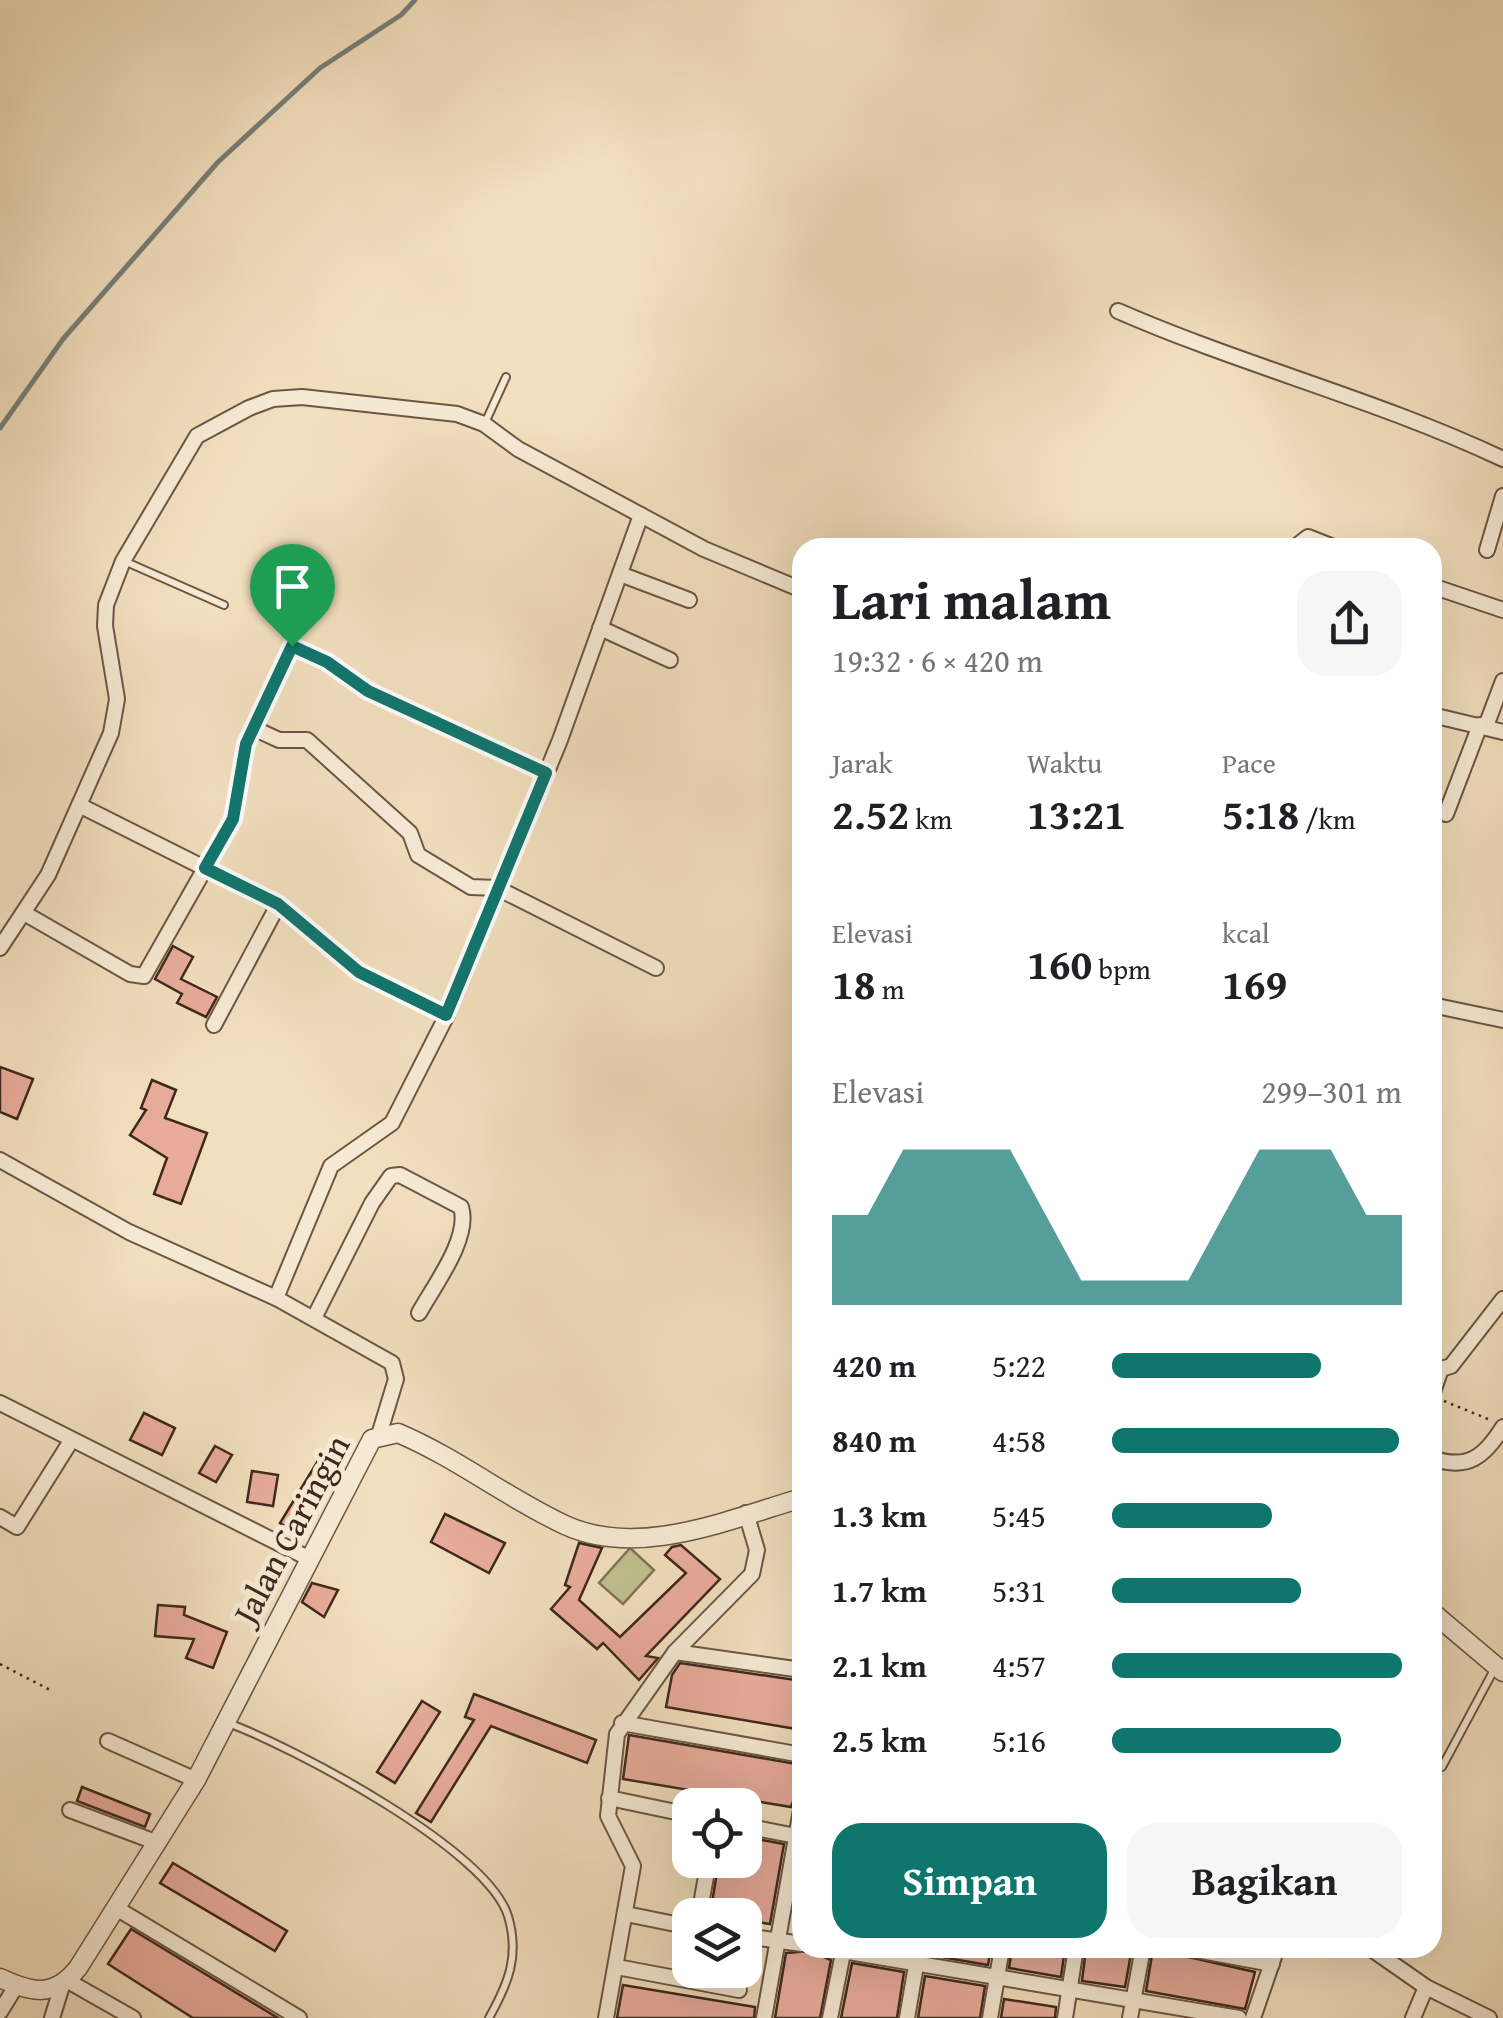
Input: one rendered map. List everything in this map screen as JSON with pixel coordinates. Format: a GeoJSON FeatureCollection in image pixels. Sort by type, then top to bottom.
{"type":"FeatureCollection","features":[{"type":"Feature","properties":{"kind":"street"},"geometry":{"type":"LineString","coordinates":[[1118,312],[1178,338],[1442,430],[1503,458]]}},
{"type":"Feature","properties":{"kind":"street"},"geometry":{"type":"LineString","coordinates":[[0,948],[24,913],[82,806],[116,719],[105,626],[106,606],[123,560],[197,436],[249,408],[274,399],[302,397],[418,407],[484,424],[518,449],[704,549],[792,586]]}},
{"type":"Feature","properties":{"kind":"street"},"geometry":{"type":"LineString","coordinates":[[1487,550],[1503,496]]}},
{"type":"Feature","properties":{"kind":"street"},"geometry":{"type":"LineString","coordinates":[[276,1298],[331,1166],[392,1122],[446,1015],[546,773],[641,515]]}},
{"type":"Feature","properties":{"kind":"street"},"geometry":{"type":"LineString","coordinates":[[620,574],[689,600]]}},
{"type":"Feature","properties":{"kind":"street"},"geometry":{"type":"LineString","coordinates":[[1442,589],[1503,610]]}},
{"type":"Feature","properties":{"kind":"street"},"geometry":{"type":"LineString","coordinates":[[600,628],[670,660]]}},
{"type":"Feature","properties":{"kind":"street"},"geometry":{"type":"LineString","coordinates":[[24,913],[130,974],[144,976],[233,819],[252,728],[287,649],[299,647],[368,691],[546,773]]}},
{"type":"Feature","properties":{"kind":"street"},"geometry":{"type":"LineString","coordinates":[[1446,814],[1503,682]]}},
{"type":"Feature","properties":{"kind":"street"},"geometry":{"type":"LineString","coordinates":[[1442,717],[1503,732]]}},
{"type":"Feature","properties":{"kind":"street"},"geometry":{"type":"LineString","coordinates":[[252,728],[278,740],[307,740],[410,833],[418,855],[471,887],[497,888],[656,968]]}},
{"type":"Feature","properties":{"kind":"street"},"geometry":{"type":"LineString","coordinates":[[82,806],[278,904],[359,972],[446,1015]]}},
{"type":"Feature","properties":{"kind":"street"},"geometry":{"type":"LineString","coordinates":[[214,1025],[278,904]]}},
{"type":"Feature","properties":{"kind":"street"},"geometry":{"type":"LineString","coordinates":[[1442,1007],[1503,1020]]}},
{"type":"Feature","properties":{"kind":"street"},"geometry":{"type":"LineString","coordinates":[[0,1160],[130,1232],[276,1298],[392,1362],[396,1379],[379,1436]]}},
{"type":"Feature","properties":{"kind":"street"},"geometry":{"type":"LineString","coordinates":[[314,1318],[372,1202],[391,1176],[400,1174],[461,1207],[463,1213],[458,1238],[418,1313]]}},
{"type":"Feature","properties":{"kind":"street"},"geometry":{"type":"LineString","coordinates":[[1442,1367],[1451,1366],[1503,1299]]}},
{"type":"Feature","properties":{"kind":"street"},"geometry":{"type":"LineString","coordinates":[[2,1408],[310,1559]]}},
{"type":"Feature","properties":{"kind":"street"},"geometry":{"type":"LineString","coordinates":[[1442,1460],[1459,1464],[1479,1458],[1503,1426]]}},
{"type":"Feature","properties":{"kind":"street","name":"Jalan Caringin"},"geometry":{"type":"LineString","coordinates":[[65,1983],[196,1780],[365,1446],[379,1436],[398,1433],[424,1444],[566,1525],[594,1534],[637,1538],[667,1535],[792,1501]]}},
{"type":"Feature","properties":{"kind":"street"},"geometry":{"type":"LineString","coordinates":[[0,1517],[17,1527],[68,1444]]}},
{"type":"Feature","properties":{"kind":"street"},"geometry":{"type":"LineString","coordinates":[[606,2018],[633,1866],[608,1816],[613,1746],[622,1723],[674,1652],[712,1619],[756,1566],[758,1550],[746,1513]]}},
{"type":"Feature","properties":{"kind":"street"},"geometry":{"type":"LineString","coordinates":[[1442,1621],[1499,1670]]}},
{"type":"Feature","properties":{"kind":"street"},"geometry":{"type":"LineString","coordinates":[[674,1652],[792,1669]]}},
{"type":"Feature","properties":{"kind":"street"},"geometry":{"type":"LineString","coordinates":[[622,1723],[792,1752]]}},
{"type":"Feature","properties":{"kind":"street"},"geometry":{"type":"LineString","coordinates":[[108,1741],[196,1780]]}},
{"type":"Feature","properties":{"kind":"street"},"geometry":{"type":"LineString","coordinates":[[609,1798],[672,1810]]}},
{"type":"Feature","properties":{"kind":"street"},"geometry":{"type":"LineString","coordinates":[[70,1810],[158,1844]]}},
{"type":"Feature","properties":{"kind":"street"},"geometry":{"type":"LineString","coordinates":[[762,1829],[792,1835]]}},
{"type":"Feature","properties":{"kind":"street"},"geometry":{"type":"LineString","coordinates":[[764,2018],[792,1859]]}},
{"type":"Feature","properties":{"kind":"street"},"geometry":{"type":"LineString","coordinates":[[116,1908],[298,2018]]}},
{"type":"Feature","properties":{"kind":"street"},"geometry":{"type":"LineString","coordinates":[[626,1914],[672,1923]]}},
{"type":"Feature","properties":{"kind":"street"},"geometry":{"type":"LineString","coordinates":[[762,1939],[792,1943]]}},
{"type":"Feature","properties":{"kind":"street"},"geometry":{"type":"LineString","coordinates":[[830,2018],[842,1958]]}},
{"type":"Feature","properties":{"kind":"street"},"geometry":{"type":"LineString","coordinates":[[907,2018],[917,1958]]}},
{"type":"Feature","properties":{"kind":"street"},"geometry":{"type":"LineString","coordinates":[[928,1958],[996,1978],[1239,2018]]}},
{"type":"Feature","properties":{"kind":"street"},"geometry":{"type":"LineString","coordinates":[[990,2018],[1000,1958]]}},
{"type":"Feature","properties":{"kind":"street"},"geometry":{"type":"LineString","coordinates":[[1065,2018],[1075,1958]]}},
{"type":"Feature","properties":{"kind":"street"},"geometry":{"type":"LineString","coordinates":[[1130,2018],[1141,1958]]}},
{"type":"Feature","properties":{"kind":"street"},"geometry":{"type":"LineString","coordinates":[[1239,1958],[1272,1964]]}},
{"type":"Feature","properties":{"kind":"street"},"geometry":{"type":"LineString","coordinates":[[1254,2018],[1274,1958]]}},
{"type":"Feature","properties":{"kind":"street"},"geometry":{"type":"LineString","coordinates":[[1384,1958],[1426,1987],[1488,2018]]}},
{"type":"Feature","properties":{"kind":"street"},"geometry":{"type":"LineString","coordinates":[[617,1968],[740,1990]]}},
{"type":"Feature","properties":{"kind":"street"},"geometry":{"type":"LineString","coordinates":[[0,2012],[8,1982],[39,1992],[65,1983],[132,2018]]}},
{"type":"Feature","properties":{"kind":"street"},"geometry":{"type":"LineString","coordinates":[[52,2018],[65,1983]]}},
{"type":"Feature","properties":{"kind":"street"},"geometry":{"type":"LineString","coordinates":[[1413,2018],[1426,1987]]}},
{"type":"Feature","properties":{"kind":"lane"},"geometry":{"type":"LineString","coordinates":[[484,424],[506,377]]}},
{"type":"Feature","properties":{"kind":"lane"},"geometry":{"type":"LineString","coordinates":[[123,560],[224,605]]}},
{"type":"Feature","properties":{"kind":"lane"},"geometry":{"type":"LineString","coordinates":[[1442,1767],[1499,1670]]}},
{"type":"Feature","properties":{"kind":"lane"},"geometry":{"type":"LineString","coordinates":[[227,1723],[386,1804],[464,1862],[501,1900],[511,1930],[514,1958],[508,1984],[489,2018]]}},
{"type":"Feature","properties":{"kind":"path"},"geometry":{"type":"LineString","coordinates":[[1442,1399],[1503,1426]]}},
{"type":"Feature","properties":{"kind":"path"},"geometry":{"type":"LineString","coordinates":[[0,1664],[52,1692]]}},
{"type":"Feature","properties":{"kind":"green space"},"geometry":{"type":"Polygon","coordinates":[[[630,1548],[654,1570],[623,1604],[599,1583],[630,1548]]]}},
{"type":"Feature","properties":{"kind":"building"},"geometry":{"type":"Polygon","coordinates":[[[173,946],[193,957],[181,979],[217,997],[206,1017],[177,1003],[182,994],[155,979],[173,946]]]}},
{"type":"Feature","properties":{"kind":"building"},"geometry":{"type":"Polygon","coordinates":[[[0,1067],[33,1079],[17,1119],[0,1112],[0,1067]]]}},
{"type":"Feature","properties":{"kind":"building"},"geometry":{"type":"Polygon","coordinates":[[[152,1080],[176,1090],[165,1118],[207,1133],[181,1204],[154,1194],[167,1158],[130,1135],[146,1110],[141,1108],[152,1080]]]}},
{"type":"Feature","properties":{"kind":"building"},"geometry":{"type":"Polygon","coordinates":[[[144,1413],[175,1428],[162,1455],[130,1440],[144,1413]]]}},
{"type":"Feature","properties":{"kind":"building"},"geometry":{"type":"Polygon","coordinates":[[[215,1446],[232,1455],[216,1482],[199,1473],[215,1446]]]}},
{"type":"Feature","properties":{"kind":"building"},"geometry":{"type":"Polygon","coordinates":[[[319,1459],[337,1470],[298,1534],[280,1523],[319,1459]]]}},
{"type":"Feature","properties":{"kind":"building"},"geometry":{"type":"Polygon","coordinates":[[[252,1471],[278,1475],[273,1506],[247,1502],[252,1471]]]}},
{"type":"Feature","properties":{"kind":"building"},"geometry":{"type":"Polygon","coordinates":[[[445,1514],[505,1543],[489,1573],[431,1542],[445,1514]]]}},
{"type":"Feature","properties":{"kind":"building"},"geometry":{"type":"Polygon","coordinates":[[[579,1543],[602,1548],[579,1600],[620,1637],[686,1573],[665,1555],[672,1547],[681,1545],[720,1579],[646,1656],[658,1658],[639,1680],[603,1643],[597,1649],[551,1609],[570,1587],[565,1585],[579,1543]]]}},
{"type":"Feature","properties":{"kind":"building"},"geometry":{"type":"Polygon","coordinates":[[[312,1583],[338,1590],[324,1617],[302,1602],[312,1583]]]}},
{"type":"Feature","properties":{"kind":"building"},"geometry":{"type":"Polygon","coordinates":[[[158,1605],[185,1607],[184,1615],[227,1632],[213,1668],[186,1658],[194,1639],[155,1636],[158,1605]]]}},
{"type":"Feature","properties":{"kind":"building"},"geometry":{"type":"Polygon","coordinates":[[[680,1663],[792,1680],[792,1728],[666,1707],[672,1675],[680,1663]]]}},
{"type":"Feature","properties":{"kind":"building"},"geometry":{"type":"Polygon","coordinates":[[[474,1694],[596,1740],[587,1763],[491,1726],[431,1822],[416,1813],[474,1720],[465,1717],[474,1694]]]}},
{"type":"Feature","properties":{"kind":"building"},"geometry":{"type":"Polygon","coordinates":[[[422,1701],[440,1712],[395,1783],[377,1772],[422,1701]]]}},
{"type":"Feature","properties":{"kind":"building"},"geometry":{"type":"Polygon","coordinates":[[[629,1735],[792,1763],[791,1807],[762,1802],[762,1788],[677,1788],[623,1779],[629,1735]]]}},
{"type":"Feature","properties":{"kind":"building"},"geometry":{"type":"Polygon","coordinates":[[[82,1787],[150,1814],[145,1827],[77,1801],[82,1787]]]}},
{"type":"Feature","properties":{"kind":"building"},"geometry":{"type":"Polygon","coordinates":[[[762,1840],[784,1844],[770,1924],[762,1923],[762,1898],[713,1898],[716,1878],[762,1878],[762,1840]]]}},
{"type":"Feature","properties":{"kind":"building"},"geometry":{"type":"Polygon","coordinates":[[[173,1863],[287,1931],[275,1951],[160,1883],[173,1863]]]}},
{"type":"Feature","properties":{"kind":"building"},"geometry":{"type":"Polygon","coordinates":[[[131,1929],[278,2018],[193,2018],[108,1964],[131,1929]]]}},
{"type":"Feature","properties":{"kind":"building"},"geometry":{"type":"Polygon","coordinates":[[[792,1952],[792,1958],[831,1960],[820,2018],[775,2018],[786,1953],[792,1952]]]}},
{"type":"Feature","properties":{"kind":"building"},"geometry":{"type":"Polygon","coordinates":[[[947,1958],[989,1958],[988,1965],[947,1958]]]}},
{"type":"Feature","properties":{"kind":"building"},"geometry":{"type":"Polygon","coordinates":[[[1010,1958],[1064,1958],[1061,1977],[1009,1968],[1010,1958]]]}},
{"type":"Feature","properties":{"kind":"building"},"geometry":{"type":"Polygon","coordinates":[[[1085,1958],[1130,1958],[1125,1987],[1082,1981],[1085,1958]]]}},
{"type":"Feature","properties":{"kind":"building"},"geometry":{"type":"Polygon","coordinates":[[[1152,1958],[1193,1958],[1255,1972],[1245,2009],[1146,1991],[1152,1958]]]}},
{"type":"Feature","properties":{"kind":"building"},"geometry":{"type":"Polygon","coordinates":[[[852,1963],[904,1972],[897,2018],[841,2018],[852,1963]]]}},
{"type":"Feature","properties":{"kind":"building"},"geometry":{"type":"Polygon","coordinates":[[[925,1976],[985,1986],[980,2018],[918,2018],[925,1976]]]}},
{"type":"Feature","properties":{"kind":"building"},"geometry":{"type":"Polygon","coordinates":[[[623,1985],[755,2007],[754,2018],[617,2018],[623,1985]]]}},
{"type":"Feature","properties":{"kind":"building"},"geometry":{"type":"Polygon","coordinates":[[[1004,1999],[1056,2007],[1055,2018],[1001,2018],[1004,1999]]]}},
{"type":"Feature","properties":{"kind":"waterway"},"geometry":{"type":"LineString","coordinates":[[0,428],[63,339],[218,162],[320,68],[401,15],[415,0]]}},
{"type":"Feature","properties":{"kind":"route"},"geometry":{"type":"LineString","coordinates":[[292,646],[327,662],[368,691],[546,773],[446,1015],[359,972],[278,904],[205,868],[233,819],[246,744],[277,670],[292,646]]}}]}
